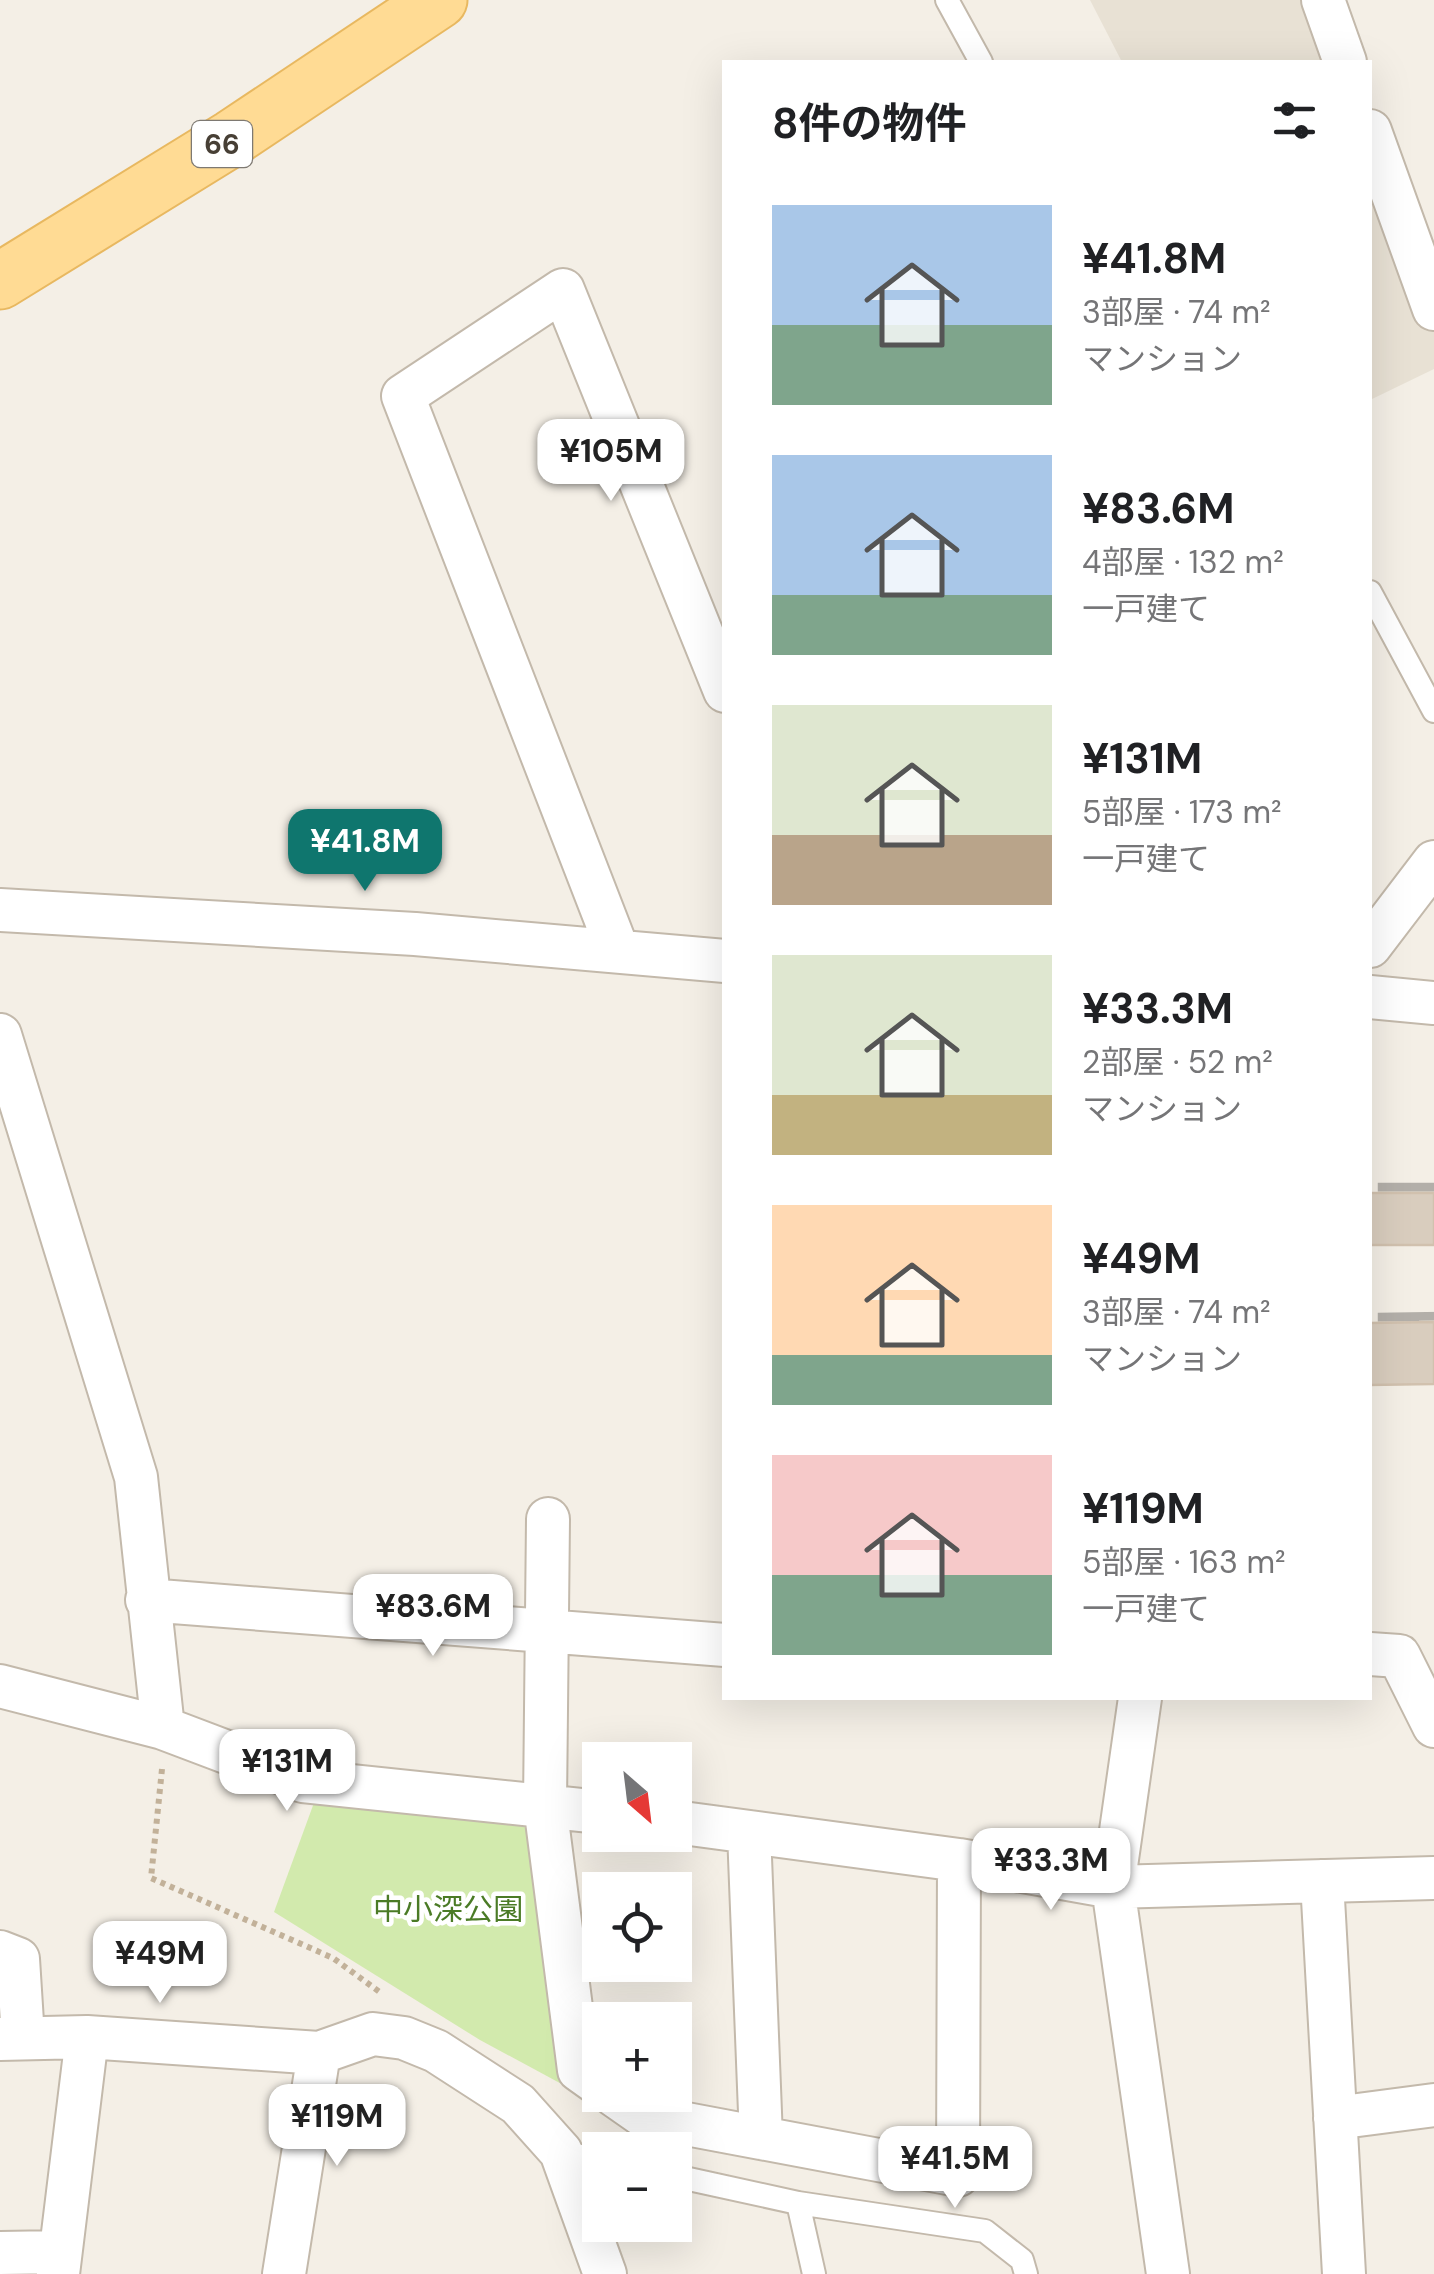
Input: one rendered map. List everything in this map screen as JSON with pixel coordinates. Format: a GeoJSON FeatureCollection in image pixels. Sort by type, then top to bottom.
{"type":"FeatureCollection","features":[{"type":"Feature","properties":{"kind":"main road","name":"66"},"geometry":{"type":"LineString","coordinates":[[0,281],[232,138],[439,0]]}},
{"type":"Feature","properties":{"kind":"street"},"geometry":{"type":"LineString","coordinates":[[1323,0],[1344,60]]}},
{"type":"Feature","properties":{"kind":"street"},"geometry":{"type":"LineString","coordinates":[[1372,137],[1434,308]]}},
{"type":"Feature","properties":{"kind":"street"},"geometry":{"type":"LineString","coordinates":[[618,951],[403,396],[564,290],[722,683]]}},
{"type":"Feature","properties":{"kind":"street"},"geometry":{"type":"LineString","coordinates":[[1372,943],[1434,862]]}},
{"type":"Feature","properties":{"kind":"street"},"geometry":{"type":"LineString","coordinates":[[0,910],[415,934],[722,961]]}},
{"type":"Feature","properties":{"kind":"street"},"geometry":{"type":"LineString","coordinates":[[1372,996],[1434,1003]]}},
{"type":"Feature","properties":{"kind":"street"},"geometry":{"type":"LineString","coordinates":[[0,1035],[136,1477],[163,1728]]}},
{"type":"Feature","properties":{"kind":"street"},"geometry":{"type":"LineString","coordinates":[[548,1519],[546,1805],[582,2072]]}},
{"type":"Feature","properties":{"kind":"street"},"geometry":{"type":"LineString","coordinates":[[147,1600],[722,1645]]}},
{"type":"Feature","properties":{"kind":"street"},"geometry":{"type":"LineString","coordinates":[[1372,1654],[1399,1656],[1434,1726]]}},
{"type":"Feature","properties":{"kind":"street"},"geometry":{"type":"LineString","coordinates":[[0,1686],[163,1728],[303,1781],[582,1810]]}},
{"type":"Feature","properties":{"kind":"street"},"geometry":{"type":"LineString","coordinates":[[1140,1700],[1113,1887],[1168,2274]]}},
{"type":"Feature","properties":{"kind":"street"},"geometry":{"type":"LineString","coordinates":[[692,1824],[959,1860],[1113,1887],[1434,1878]]}},
{"type":"Feature","properties":{"kind":"street"},"geometry":{"type":"LineString","coordinates":[[749,1832],[761,2138]]}},
{"type":"Feature","properties":{"kind":"street"},"geometry":{"type":"LineString","coordinates":[[638,2112],[958,2175],[959,1860]]}},
{"type":"Feature","properties":{"kind":"street"},"geometry":{"type":"LineString","coordinates":[[1322,1881],[1344,2274]]}},
{"type":"Feature","properties":{"kind":"street"},"geometry":{"type":"LineString","coordinates":[[0,1952],[18,1959],[12,2039],[87,2037],[319,2053],[373,2034],[404,2038],[436,2051],[518,2104],[580,2156],[605,2274]]}},
{"type":"Feature","properties":{"kind":"street"},"geometry":{"type":"LineString","coordinates":[[0,2254],[59,2263],[87,2037]]}},
{"type":"Feature","properties":{"kind":"street"},"geometry":{"type":"LineString","coordinates":[[284,2274],[319,2053]]}},
{"type":"Feature","properties":{"kind":"street"},"geometry":{"type":"LineString","coordinates":[[1335,2118],[1434,2105]]}},
{"type":"Feature","properties":{"kind":"lane"},"geometry":{"type":"LineString","coordinates":[[947,0],[980,60]]}},
{"type":"Feature","properties":{"kind":"lane"},"geometry":{"type":"LineString","coordinates":[[1372,596],[1434,711]]}},
{"type":"Feature","properties":{"kind":"lane"},"geometry":{"type":"LineString","coordinates":[[692,2180],[798,2203],[985,2231],[1022,2260],[1026,2274]]}},
{"type":"Feature","properties":{"kind":"lane"},"geometry":{"type":"LineString","coordinates":[[798,2203],[814,2274]]}},
{"type":"Feature","properties":{"kind":"path"},"geometry":{"type":"LineString","coordinates":[[162,1776],[151,1878],[333,1958],[390,1999],[404,2038]]}},
{"type":"Feature","properties":{"kind":"shaded area"},"geometry":{"type":"Polygon","coordinates":[[[1090,0],[1314,0],[1336,60],[1121,60],[1090,0]]]}},
{"type":"Feature","properties":{"kind":"shaded area"},"geometry":{"type":"Polygon","coordinates":[[[1372,155],[1434,322],[1434,369],[1372,399],[1372,155]]]}},
{"type":"Feature","properties":{"kind":"green space","name":"中小深公園"},"geometry":{"type":"Polygon","coordinates":[[[315,1800],[524,1825],[536,1838],[569,2088],[480,2040],[274,1912],[315,1800]]]}},
{"type":"Feature","properties":{"kind":"building"},"geometry":{"type":"Polygon","coordinates":[[[1372,1193],[1434,1193],[1434,1245],[1372,1245],[1372,1193]]]}},
{"type":"Feature","properties":{"kind":"building"},"geometry":{"type":"Polygon","coordinates":[[[1434,1322],[1434,1384],[1372,1385],[1372,1323],[1434,1322]]]}}]}
